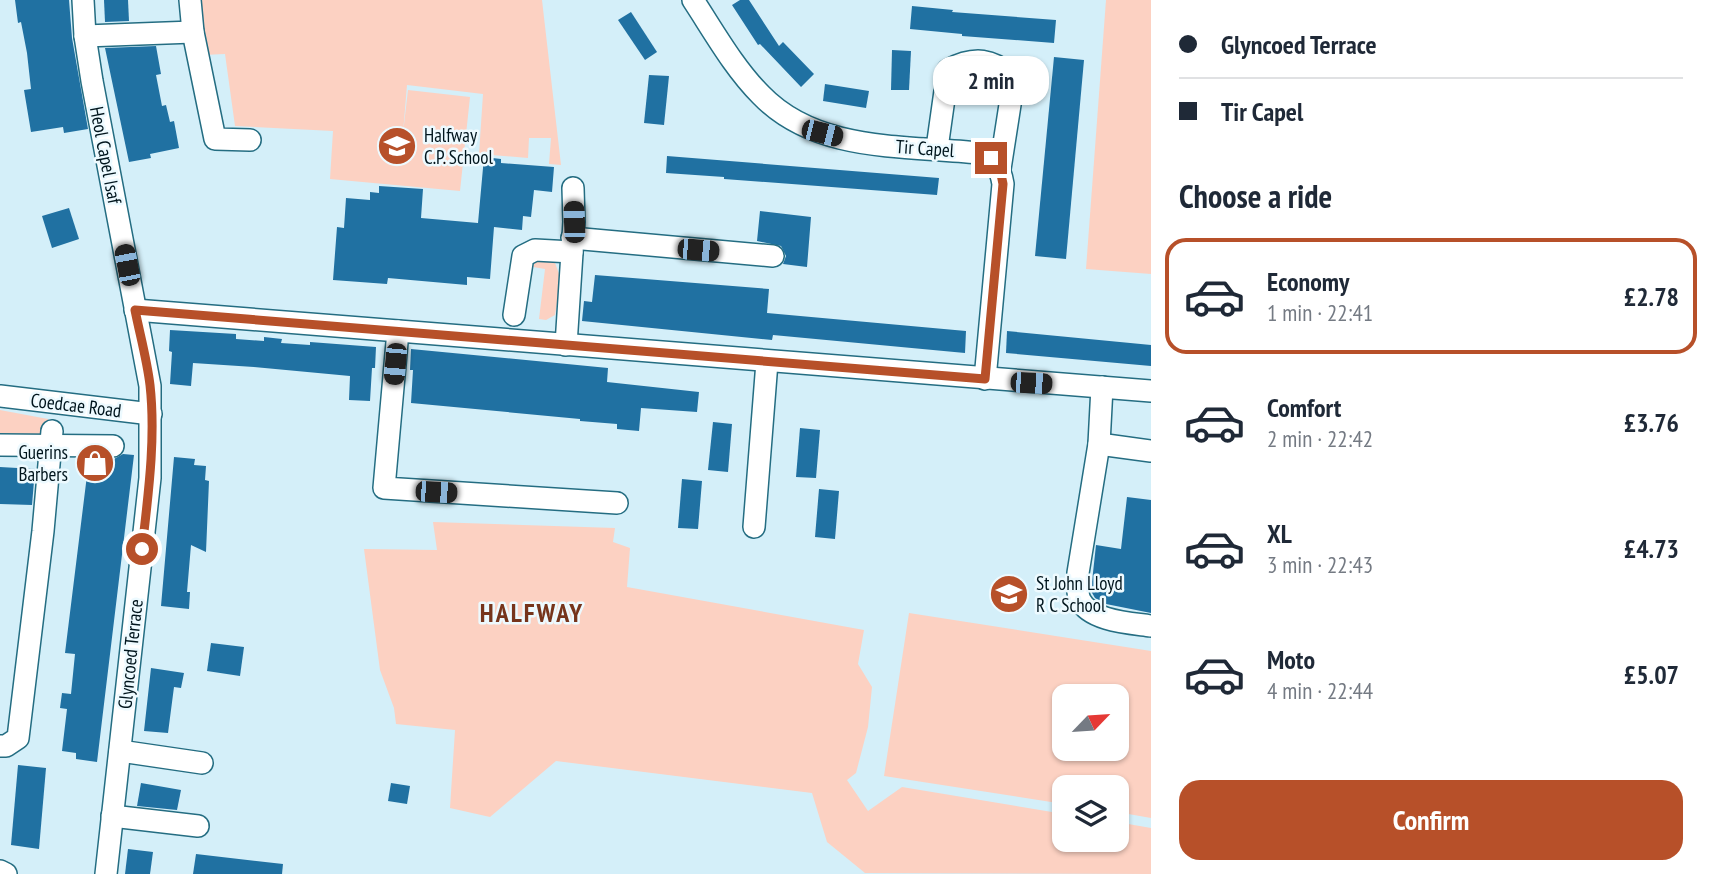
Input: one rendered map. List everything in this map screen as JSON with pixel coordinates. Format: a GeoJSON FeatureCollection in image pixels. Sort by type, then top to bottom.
{"type":"FeatureCollection","features":[{"type":"Feature","properties":{"kind":"street","name":"Heol Capel Isaf"},"geometry":{"type":"LineString","coordinates":[[83,0],[85,36],[135,310]]}},
{"type":"Feature","properties":{"kind":"street"},"geometry":{"type":"LineString","coordinates":[[190,0],[193,33],[215,139],[250,141]]}},
{"type":"Feature","properties":{"kind":"street","name":"Tir Capel"},"geometry":{"type":"LineString","coordinates":[[693,0],[734,61],[762,96],[786,115],[822,133],[857,142],[978,152],[991,158],[1000,169]]}},
{"type":"Feature","properties":{"kind":"street"},"geometry":{"type":"LineString","coordinates":[[85,36],[193,33]]}},
{"type":"Feature","properties":{"kind":"street"},"geometry":{"type":"LineString","coordinates":[[937,148],[948,70],[961,63],[982,61],[1001,66],[1014,79],[1000,169],[1003,184],[985,379]]}},
{"type":"Feature","properties":{"kind":"street"},"geometry":{"type":"LineString","coordinates":[[566,345],[573,188]]}},
{"type":"Feature","properties":{"kind":"street"},"geometry":{"type":"LineString","coordinates":[[514,315],[523,256],[536,250],[572,245],[773,256]]}},
{"type":"Feature","properties":{"kind":"street"},"geometry":{"type":"LineString","coordinates":[[135,310],[1149,392]]}},
{"type":"Feature","properties":{"kind":"street","name":"Glyncoed Terrace"},"geometry":{"type":"LineString","coordinates":[[106,874],[150,478],[150,386],[135,310]]}},
{"type":"Feature","properties":{"kind":"street"},"geometry":{"type":"LineString","coordinates":[[398,331],[384,488],[617,503]]}},
{"type":"Feature","properties":{"kind":"street"},"geometry":{"type":"LineString","coordinates":[[754,527],[768,362]]}},
{"type":"Feature","properties":{"kind":"street"},"geometry":{"type":"LineString","coordinates":[[1102,387],[1099,444],[1077,591],[1082,603],[1102,618],[1151,626]]}},
{"type":"Feature","properties":{"kind":"street","name":"Coedcae Road"},"geometry":{"type":"LineString","coordinates":[[0,396],[151,414]]}},
{"type":"Feature","properties":{"kind":"street"},"geometry":{"type":"LineString","coordinates":[[0,746],[6,746],[18,738],[43,531],[50,439]]}},
{"type":"Feature","properties":{"kind":"street"},"geometry":{"type":"LineString","coordinates":[[0,445],[50,439],[113,446]]}},
{"type":"Feature","properties":{"kind":"street"},"geometry":{"type":"LineString","coordinates":[[1099,444],[1151,451]]}},
{"type":"Feature","properties":{"kind":"street"},"geometry":{"type":"LineString","coordinates":[[120,751],[202,764]]}},
{"type":"Feature","properties":{"kind":"street"},"geometry":{"type":"LineString","coordinates":[[113,816],[198,826]]}},
{"type":"Feature","properties":{"kind":"street"},"geometry":{"type":"LineString","coordinates":[[0,871],[6,874]]}},
{"type":"Feature","properties":{"kind":"shaded area"},"geometry":{"type":"Polygon","coordinates":[[[198,0],[542,0],[561,165],[549,164],[551,138],[529,138],[528,158],[479,154],[483,94],[407,85],[403,133],[408,90],[470,97],[460,191],[330,179],[333,131],[235,126],[225,54],[203,55],[198,0]]]}},
{"type":"Feature","properties":{"kind":"shaded area"},"geometry":{"type":"Polygon","coordinates":[[[1106,0],[1151,0],[1151,274],[1086,269],[1106,0]]]}},
{"type":"Feature","properties":{"kind":"shaded area"},"geometry":{"type":"Polygon","coordinates":[[[536,259],[548,259],[555,263],[561,279],[555,315],[546,320],[539,319],[545,269],[533,267],[536,259]]]}},
{"type":"Feature","properties":{"kind":"shaded area"},"geometry":{"type":"Polygon","coordinates":[[[0,410],[48,419],[48,425],[43,434],[0,436],[0,410]]]}},
{"type":"Feature","properties":{"kind":"shaded area"},"geometry":{"type":"Polygon","coordinates":[[[433,522],[615,528],[613,542],[630,548],[627,587],[864,630],[858,664],[872,687],[868,727],[856,773],[847,780],[868,811],[902,787],[1052,812],[1052,852],[1129,852],[1129,824],[1151,828],[1151,874],[865,873],[827,842],[812,793],[556,761],[490,817],[450,808],[455,730],[396,724],[394,708],[380,670],[364,549],[437,550],[433,522]]]}},
{"type":"Feature","properties":{"kind":"shaded area"},"geometry":{"type":"Polygon","coordinates":[[[909,613],[1151,651],[1151,818],[1129,814],[1129,775],[1052,775],[1052,802],[884,776],[909,613]]]}},
{"type":"Feature","properties":{"kind":"building"},"geometry":{"type":"Polygon","coordinates":[[[15,0],[69,0],[72,38],[88,129],[64,133],[63,127],[31,132],[24,90],[31,89],[27,53],[21,22],[18,23],[15,0]]]}},
{"type":"Feature","properties":{"kind":"building"},"geometry":{"type":"Polygon","coordinates":[[[104,0],[128,0],[129,21],[105,22],[104,0]]]}},
{"type":"Feature","properties":{"kind":"building"},"geometry":{"type":"Polygon","coordinates":[[[740,0],[749,0],[779,46],[783,42],[814,74],[801,87],[760,44],[758,45],[732,5],[740,0]]]}},
{"type":"Feature","properties":{"kind":"building"},"geometry":{"type":"Polygon","coordinates":[[[912,6],[953,10],[952,12],[1056,20],[1054,43],[910,29],[912,6]]]}},
{"type":"Feature","properties":{"kind":"building"},"geometry":{"type":"Polygon","coordinates":[[[631,12],[657,52],[645,60],[618,20],[631,12]]]}},
{"type":"Feature","properties":{"kind":"building"},"geometry":{"type":"Polygon","coordinates":[[[156,46],[161,74],[156,75],[162,106],[166,105],[170,122],[174,121],[179,148],[129,162],[105,48],[156,46]]]}},
{"type":"Feature","properties":{"kind":"building"},"geometry":{"type":"Polygon","coordinates":[[[892,50],[911,51],[909,90],[891,90],[892,50]]]}},
{"type":"Feature","properties":{"kind":"building"},"geometry":{"type":"Polygon","coordinates":[[[1054,57],[1084,60],[1066,259],[1035,256],[1054,57]]]}},
{"type":"Feature","properties":{"kind":"building"},"geometry":{"type":"Polygon","coordinates":[[[649,75],[669,76],[664,125],[644,123],[649,75]]]}},
{"type":"Feature","properties":{"kind":"building"},"geometry":{"type":"Polygon","coordinates":[[[825,84],[869,91],[866,108],[823,101],[825,84]]]}},
{"type":"Feature","properties":{"kind":"building"},"geometry":{"type":"Polygon","coordinates":[[[667,156],[939,178],[937,195],[724,179],[666,173],[667,156]]]}},
{"type":"Feature","properties":{"kind":"building"},"geometry":{"type":"Polygon","coordinates":[[[484,157],[501,159],[501,163],[554,167],[552,192],[534,190],[531,217],[523,216],[522,230],[494,227],[490,279],[467,277],[467,285],[388,278],[387,284],[333,280],[337,227],[344,228],[346,198],[370,200],[370,192],[379,193],[379,186],[423,189],[421,218],[478,223],[484,157]]]}},
{"type":"Feature","properties":{"kind":"building"},"geometry":{"type":"Polygon","coordinates":[[[69,208],[79,239],[52,248],[42,216],[69,208]]]}},
{"type":"Feature","properties":{"kind":"building"},"geometry":{"type":"Polygon","coordinates":[[[760,211],[811,217],[807,267],[783,264],[786,256],[781,246],[757,241],[760,211]]]}},
{"type":"Feature","properties":{"kind":"building"},"geometry":{"type":"Polygon","coordinates":[[[595,275],[769,289],[767,313],[966,331],[965,353],[773,335],[772,340],[582,321],[584,301],[592,302],[595,275]]]}},
{"type":"Feature","properties":{"kind":"building"},"geometry":{"type":"Polygon","coordinates":[[[170,330],[236,334],[236,339],[282,339],[281,343],[310,345],[310,342],[376,347],[370,401],[349,400],[350,376],[254,367],[193,363],[191,386],[170,384],[170,330]]]}},
{"type":"Feature","properties":{"kind":"building"},"geometry":{"type":"Polygon","coordinates":[[[1007,331],[1151,345],[1151,366],[1006,353],[1007,331]]]}},
{"type":"Feature","properties":{"kind":"building"},"geometry":{"type":"Polygon","coordinates":[[[411,349],[608,368],[607,382],[699,392],[697,412],[641,408],[639,431],[617,429],[617,424],[580,419],[411,403],[411,349]]]}},
{"type":"Feature","properties":{"kind":"building"},"geometry":{"type":"Polygon","coordinates":[[[713,422],[732,424],[728,472],[708,470],[713,422]]]}},
{"type":"Feature","properties":{"kind":"building"},"geometry":{"type":"Polygon","coordinates":[[[800,428],[820,430],[816,478],[796,477],[800,428]]]}},
{"type":"Feature","properties":{"kind":"building"},"geometry":{"type":"Polygon","coordinates":[[[123,454],[134,455],[97,762],[76,759],[76,753],[62,751],[67,709],[60,708],[62,693],[71,694],[75,654],[65,653],[89,459],[114,459],[123,454]]]}},
{"type":"Feature","properties":{"kind":"building"},"geometry":{"type":"Polygon","coordinates":[[[174,457],[195,459],[194,465],[206,466],[205,480],[209,481],[206,552],[191,545],[187,592],[190,592],[189,609],[161,606],[174,457]]]}},
{"type":"Feature","properties":{"kind":"building"},"geometry":{"type":"Polygon","coordinates":[[[0,467],[35,469],[32,505],[0,504],[0,467]]]}},
{"type":"Feature","properties":{"kind":"building"},"geometry":{"type":"Polygon","coordinates":[[[682,479],[702,481],[698,529],[678,528],[682,479]]]}},
{"type":"Feature","properties":{"kind":"building"},"geometry":{"type":"Polygon","coordinates":[[[819,489],[839,491],[835,539],[815,537],[819,489]]]}},
{"type":"Feature","properties":{"kind":"building"},"geometry":{"type":"Polygon","coordinates":[[[1127,497],[1151,500],[1151,613],[1106,604],[1095,598],[1091,591],[1096,545],[1121,549],[1127,497]]]}},
{"type":"Feature","properties":{"kind":"building"},"geometry":{"type":"Polygon","coordinates":[[[211,643],[244,647],[240,676],[207,671],[211,643]]]}},
{"type":"Feature","properties":{"kind":"building"},"geometry":{"type":"Polygon","coordinates":[[[151,668],[184,673],[181,688],[174,687],[168,733],[144,731],[151,668]]]}},
{"type":"Feature","properties":{"kind":"building"},"geometry":{"type":"Polygon","coordinates":[[[18,765],[46,768],[39,849],[11,845],[18,765]]]}},
{"type":"Feature","properties":{"kind":"building"},"geometry":{"type":"Polygon","coordinates":[[[141,783],[181,790],[177,810],[137,806],[141,783]]]}},
{"type":"Feature","properties":{"kind":"building"},"geometry":{"type":"Polygon","coordinates":[[[391,783],[410,786],[407,804],[388,801],[391,783]]]}},
{"type":"Feature","properties":{"kind":"building"},"geometry":{"type":"Polygon","coordinates":[[[128,849],[153,852],[150,874],[125,874],[128,849]]]}},
{"type":"Feature","properties":{"kind":"building"},"geometry":{"type":"Polygon","coordinates":[[[196,854],[283,864],[282,874],[193,874],[196,854]]]}},
{"type":"Feature","properties":{"kind":"place","name":"Halfway C.P. School"},"geometry":{"type":"Point","coordinates":[397,146]}},
{"type":"Feature","properties":{"kind":"place","name":"Guerins Barbers"},"geometry":{"type":"Point","coordinates":[95,463]}},
{"type":"Feature","properties":{"kind":"place","name":"St John Lloyd R C School"},"geometry":{"type":"Point","coordinates":[1009,594]}},
{"type":"Feature","properties":{"kind":"district","name":"HALFWAY"},"geometry":{"type":"Point","coordinates":[532,612]}},
{"type":"Feature","properties":{"kind":"route"},"geometry":{"type":"LineString","coordinates":[[142,549],[150,478],[151,414],[150,386],[135,310],[985,379],[1003,184],[1000,169],[991,158]]}}]}
